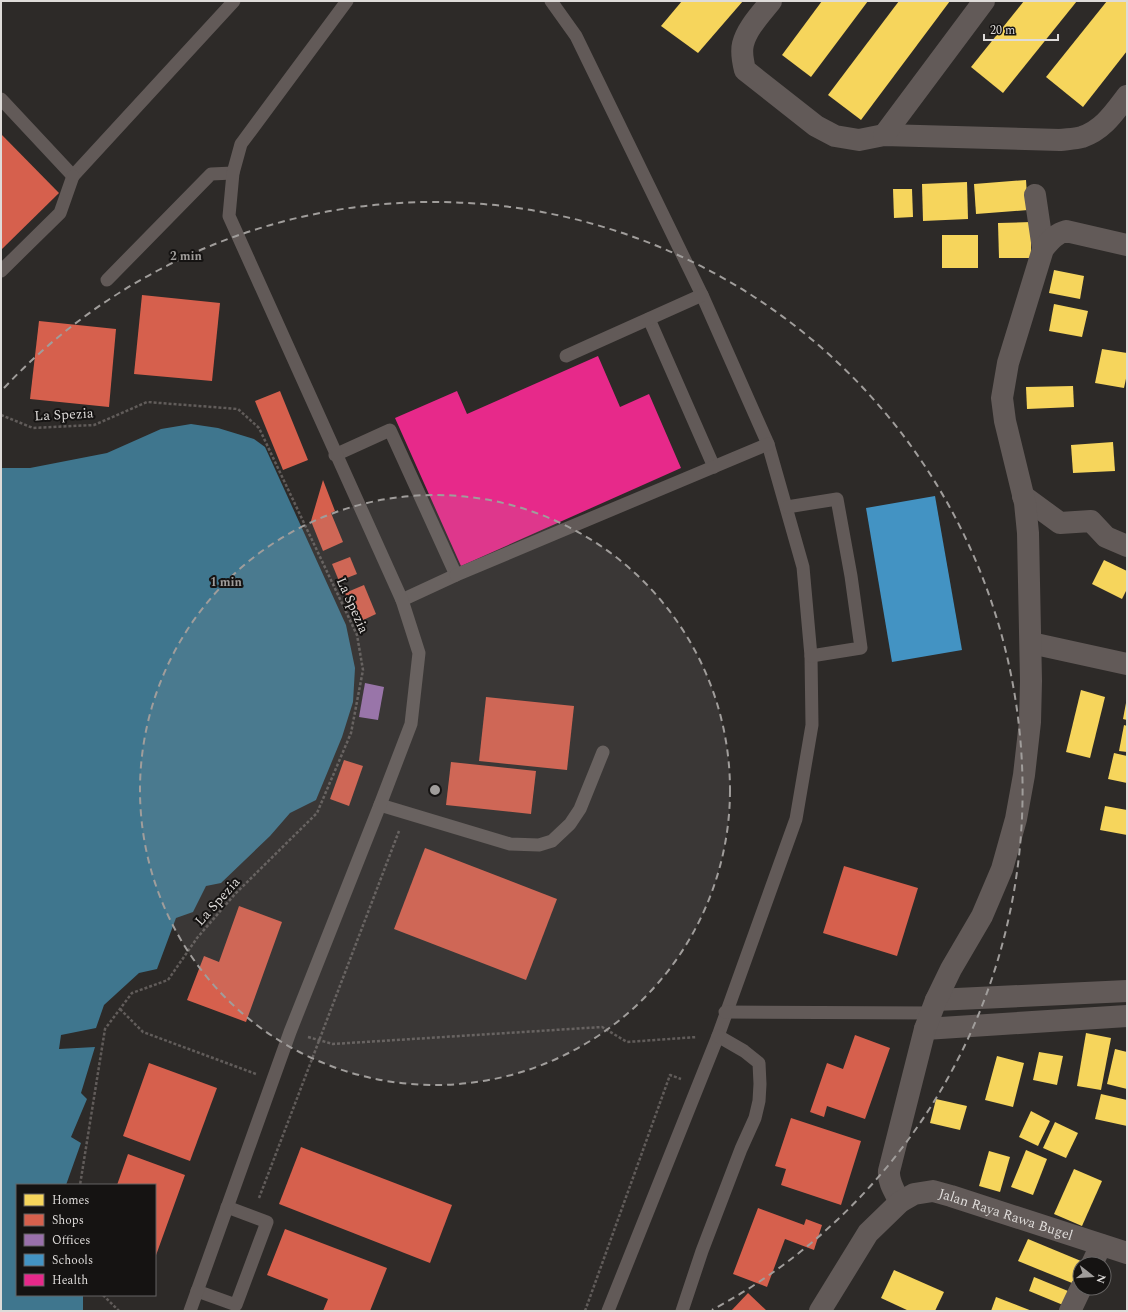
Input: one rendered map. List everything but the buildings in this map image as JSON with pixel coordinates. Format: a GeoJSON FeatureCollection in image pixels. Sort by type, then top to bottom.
{"type":"FeatureCollection","features":[{"type":"Feature","properties":{"kind":"street"},"geometry":{"type":"LineString","coordinates":[[771,1],[749,29],[742,45],[742,58],[745,70],[816,126],[835,136],[859,140],[884,135],[1060,140],[1081,138],[1095,132],[1109,120],[1127,96]]}},
{"type":"Feature","properties":{"kind":"street"},"geometry":{"type":"LineString","coordinates":[[884,135],[984,1]]}},
{"type":"Feature","properties":{"kind":"street"},"geometry":{"type":"LineString","coordinates":[[900,1202],[891,1185],[889,1171],[931,1014],[951,969],[982,916],[1002,869],[1016,819],[1024,775],[1030,722],[1031,643],[1028,546],[1023,496],[1005,421],[1002,398],[1008,363],[1043,249],[1035,196]]}},
{"type":"Feature","properties":{"kind":"street"},"geometry":{"type":"LineString","coordinates":[[1043,249],[1058,233],[1066,231],[1127,245]]}},
{"type":"Feature","properties":{"kind":"street"},"geometry":{"type":"LineString","coordinates":[[1023,496],[1060,523],[1091,521],[1106,537],[1127,546]]}},
{"type":"Feature","properties":{"kind":"street"},"geometry":{"type":"LineString","coordinates":[[1031,643],[1127,664]]}},
{"type":"Feature","properties":{"kind":"street"},"geometry":{"type":"LineString","coordinates":[[931,1014],[1127,991]]}},
{"type":"Feature","properties":{"kind":"street"},"geometry":{"type":"LineString","coordinates":[[931,1014],[1127,1016]]}},
{"type":"Feature","properties":{"kind":"street","name":"Jalan Raya Rawa Bugel"},"geometry":{"type":"LineString","coordinates":[[820,1311],[868,1233],[900,1202],[914,1194],[933,1191],[1127,1253]]}},
{"type":"Feature","properties":{"kind":"street"},"geometry":{"type":"LineString","coordinates":[[1096,1256],[1102,1245]]}},
{"type":"Feature","properties":{"kind":"street"},"geometry":{"type":"LineString","coordinates":[[1070,1311],[1077,1296]]}},
{"type":"Feature","properties":{"kind":"lane"},"geometry":{"type":"LineString","coordinates":[[1,271],[60,213],[73,176],[234,1]]}},
{"type":"Feature","properties":{"kind":"lane"},"geometry":{"type":"LineString","coordinates":[[190,1311],[290,1032],[411,724],[419,653],[402,600],[335,455],[229,216],[233,173],[241,144],[347,1]]}},
{"type":"Feature","properties":{"kind":"lane"},"geometry":{"type":"LineString","coordinates":[[551,1],[576,36],[702,295],[768,444],[803,567],[811,656],[812,725],[796,819],[725,1012],[718,1036],[697,1085],[608,1311]]}},
{"type":"Feature","properties":{"kind":"lane"},"geometry":{"type":"LineString","coordinates":[[1,99],[73,176]]}},
{"type":"Feature","properties":{"kind":"lane"},"geometry":{"type":"LineString","coordinates":[[107,280],[210,174],[233,173]]}},
{"type":"Feature","properties":{"kind":"lane"},"geometry":{"type":"LineString","coordinates":[[566,356],[702,295]]}},
{"type":"Feature","properties":{"kind":"lane"},"geometry":{"type":"LineString","coordinates":[[649,318],[714,467]]}},
{"type":"Feature","properties":{"kind":"lane"},"geometry":{"type":"LineString","coordinates":[[335,455],[390,430],[456,575]]}},
{"type":"Feature","properties":{"kind":"lane"},"geometry":{"type":"LineString","coordinates":[[402,600],[456,575],[768,444]]}},
{"type":"Feature","properties":{"kind":"lane"},"geometry":{"type":"LineString","coordinates":[[787,507],[837,499],[851,576],[861,648],[811,656]]}},
{"type":"Feature","properties":{"kind":"lane"},"geometry":{"type":"LineString","coordinates":[[380,805],[510,844],[539,845],[552,840],[570,824],[580,809],[603,752]]}},
{"type":"Feature","properties":{"kind":"lane"},"geometry":{"type":"LineString","coordinates":[[725,1012],[931,1014]]}},
{"type":"Feature","properties":{"kind":"lane"},"geometry":{"type":"LineString","coordinates":[[682,1311],[702,1251],[741,1149],[755,1118],[759,1101],[759,1063],[744,1050],[718,1036]]}},
{"type":"Feature","properties":{"kind":"lane"},"geometry":{"type":"LineString","coordinates":[[197,1291],[236,1305],[267,1222],[227,1208]]}},
{"type":"Feature","properties":{"kind":"path","name":"La Spezia"},"geometry":{"type":"LineString","coordinates":[[1,415],[33,428],[94,425],[147,402],[238,409],[259,428],[357,635],[363,670],[351,732],[317,813],[235,894],[197,938],[168,980],[132,993],[106,1029],[80,1184]]}},
{"type":"Feature","properties":{"kind":"path"},"geometry":{"type":"LineString","coordinates":[[252,1217],[406,813]]}},
{"type":"Feature","properties":{"kind":"path"},"geometry":{"type":"LineString","coordinates":[[120,1008],[143,1032],[273,1080]]}},
{"type":"Feature","properties":{"kind":"path"},"geometry":{"type":"LineString","coordinates":[[290,1032],[332,1044],[602,1027],[627,1042],[718,1036]]}},
{"type":"Feature","properties":{"kind":"path"},"geometry":{"type":"LineString","coordinates":[[585,1311],[670,1075],[697,1085]]}},
{"type":"Feature","properties":{"kind":"path"},"geometry":{"type":"LineString","coordinates":[[104,1296],[119,1311]]}},
{"type":"Feature","properties":{"kind":"water"},"geometry":{"type":"Polygon","coordinates":[[[191,424],[218,428],[254,439],[265,447],[346,625],[355,668],[353,702],[342,737],[316,800],[290,813],[270,836],[221,883],[206,886],[193,912],[176,918],[157,969],[139,973],[104,1005],[96,1028],[61,1035],[59,1049],[95,1047],[81,1093],[87,1099],[71,1137],[81,1143],[66,1184],[16,1184],[16,1296],[83,1296],[83,1311],[1,1311],[1,468],[30,468],[107,453],[161,429],[191,424]]]}}]}
